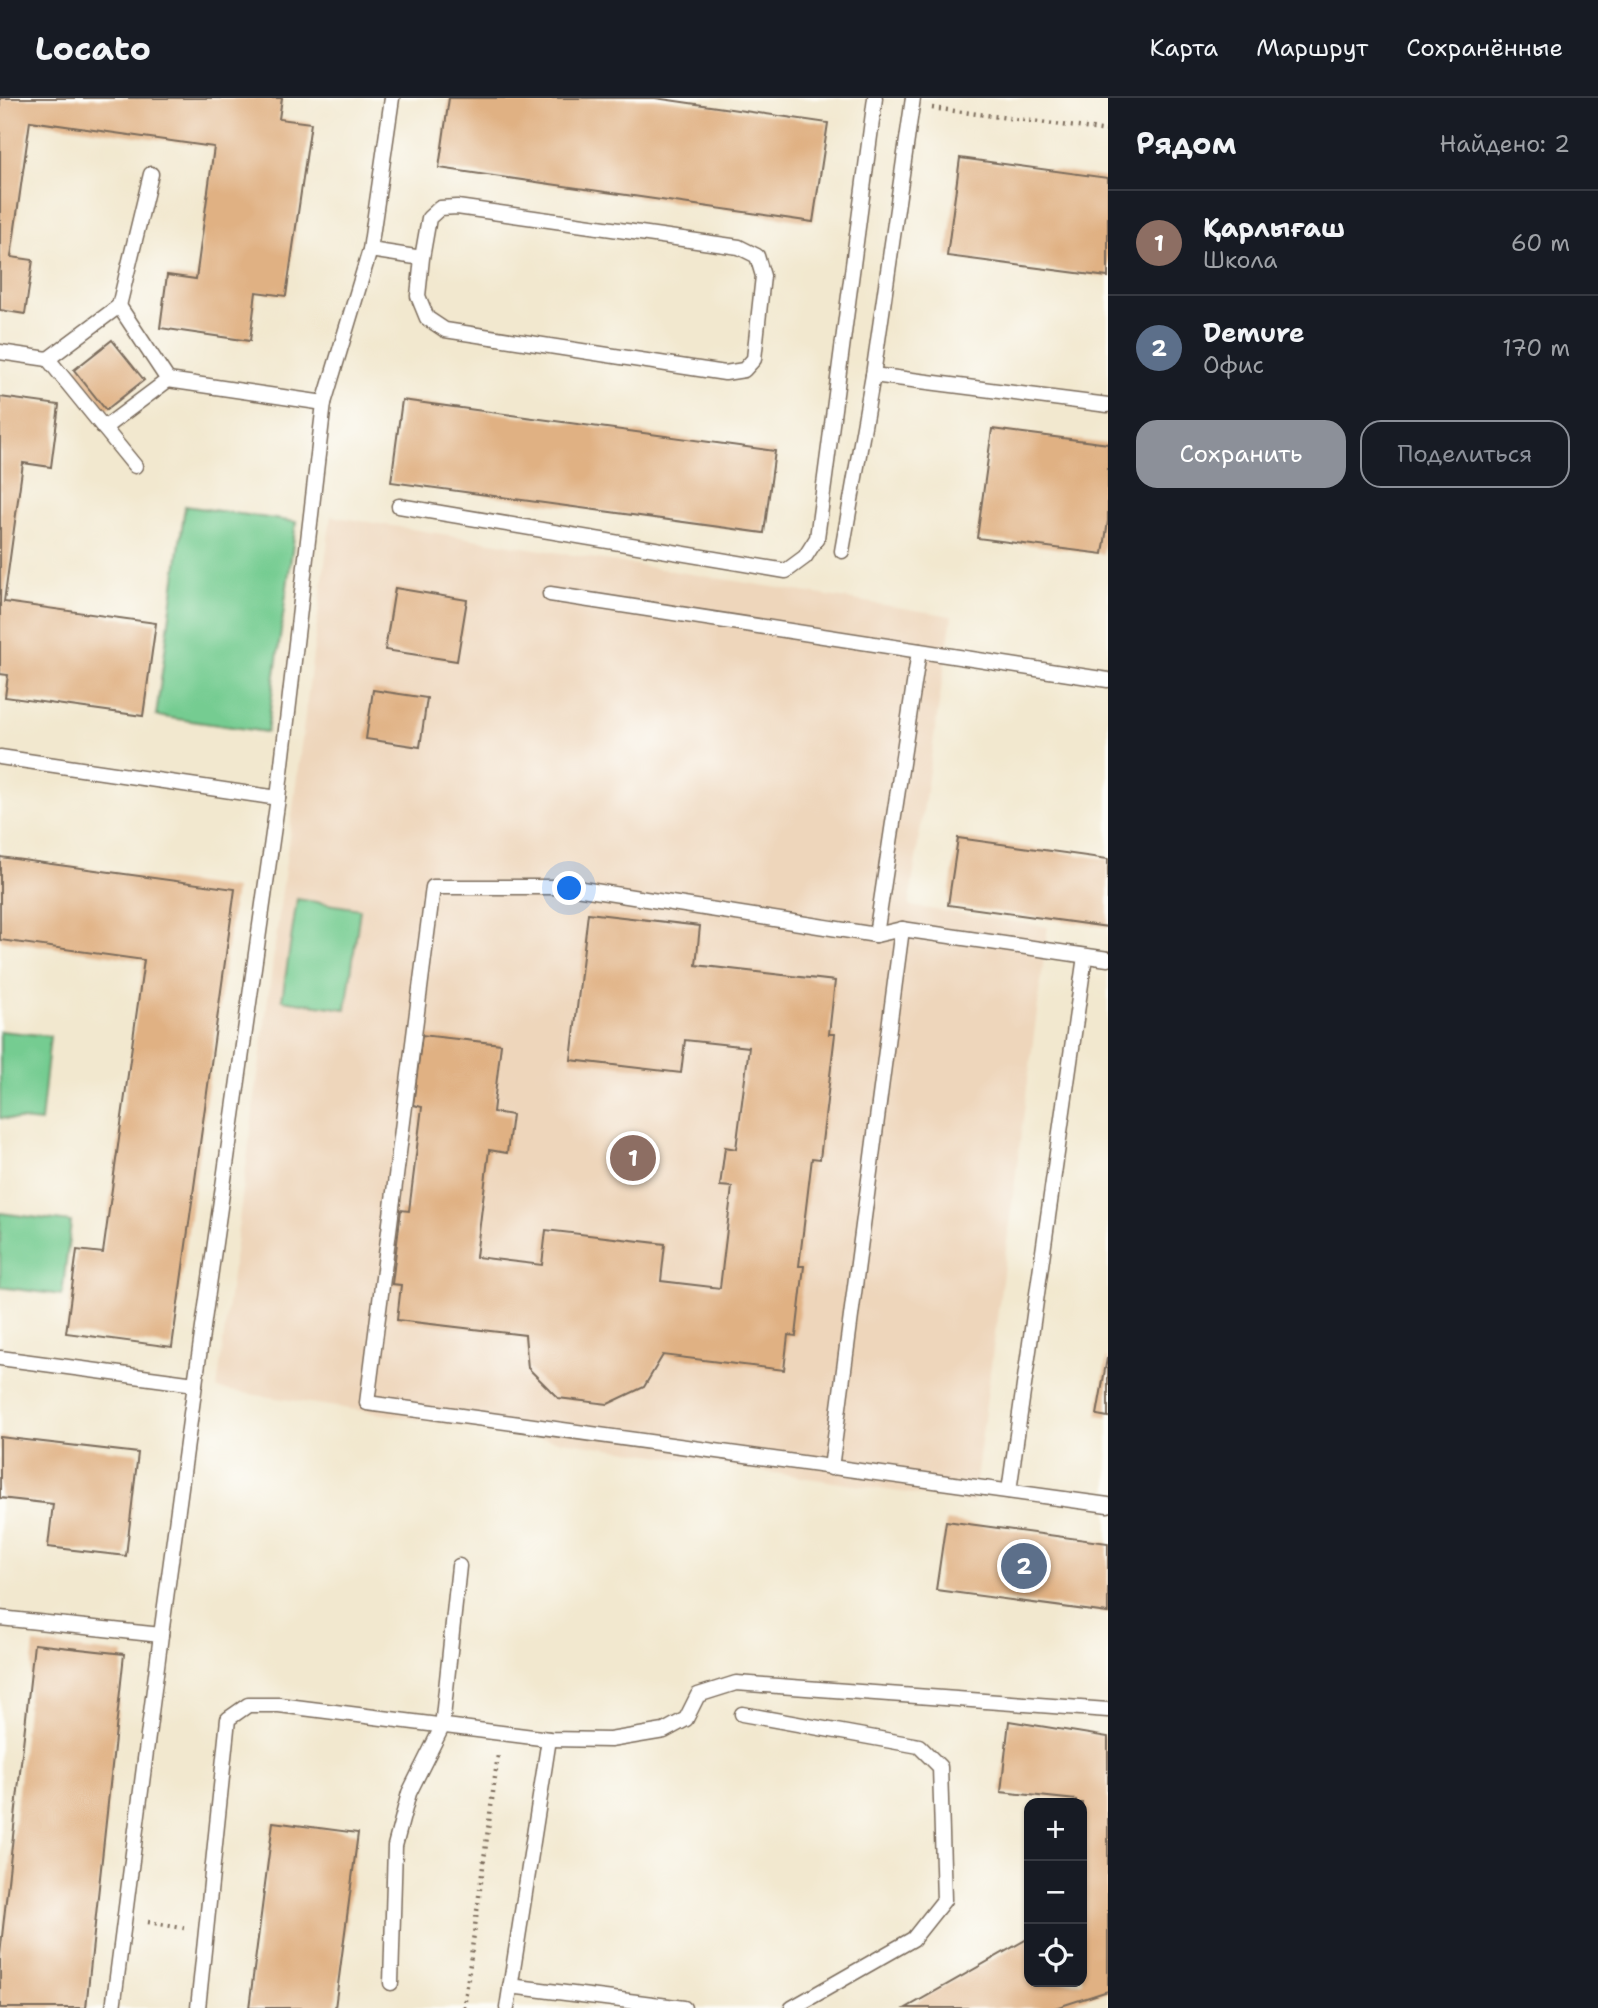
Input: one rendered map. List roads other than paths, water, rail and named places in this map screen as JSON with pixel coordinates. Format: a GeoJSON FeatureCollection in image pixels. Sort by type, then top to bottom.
{"type":"FeatureCollection","features":[{"type":"Feature","properties":{"kind":"lane"},"geometry":{"type":"LineString","coordinates":[[113,2008],[195,1384],[278,798],[324,403],[370,250],[392,98]]}},
{"type":"Feature","properties":{"kind":"lane"},"geometry":{"type":"LineString","coordinates":[[399,506],[786,571],[805,557],[817,538],[875,98]]}},
{"type":"Feature","properties":{"kind":"lane"},"geometry":{"type":"LineString","coordinates":[[842,551],[873,375],[912,102]]}},
{"type":"Feature","properties":{"kind":"lane"},"geometry":{"type":"LineString","coordinates":[[48,359],[119,306],[151,174]]}},
{"type":"Feature","properties":{"kind":"lane"},"geometry":{"type":"LineString","coordinates":[[457,207],[739,247],[757,256],[763,276],[754,359],[744,370],[725,373],[445,330],[427,318],[418,296],[422,258],[429,218],[440,208],[457,207]]}},
{"type":"Feature","properties":{"kind":"lane"},"geometry":{"type":"LineString","coordinates":[[370,250],[422,258]]}},
{"type":"Feature","properties":{"kind":"lane"},"geometry":{"type":"LineString","coordinates":[[119,306],[168,380]]}},
{"type":"Feature","properties":{"kind":"lane"},"geometry":{"type":"LineString","coordinates":[[0,352],[48,359],[135,466]]}},
{"type":"Feature","properties":{"kind":"lane"},"geometry":{"type":"LineString","coordinates":[[873,375],[1108,405]]}},
{"type":"Feature","properties":{"kind":"lane"},"geometry":{"type":"LineString","coordinates":[[104,428],[168,380],[324,403]]}},
{"type":"Feature","properties":{"kind":"lane"},"geometry":{"type":"LineString","coordinates":[[550,594],[1108,680]]}},
{"type":"Feature","properties":{"kind":"lane"},"geometry":{"type":"LineString","coordinates":[[876,935],[919,651]]}},
{"type":"Feature","properties":{"kind":"lane"},"geometry":{"type":"LineString","coordinates":[[0,757],[278,798]]}},
{"type":"Feature","properties":{"kind":"lane"},"geometry":{"type":"LineString","coordinates":[[1108,959],[902,929],[876,935],[569,887],[433,887],[367,1403],[1108,1505]]}},
{"type":"Feature","properties":{"kind":"lane"},"geometry":{"type":"LineString","coordinates":[[831,1468],[902,929]]}},
{"type":"Feature","properties":{"kind":"lane"},"geometry":{"type":"LineString","coordinates":[[1009,1491],[1085,956]]}},
{"type":"Feature","properties":{"kind":"lane"},"geometry":{"type":"LineString","coordinates":[[0,1358],[195,1384]]}},
{"type":"Feature","properties":{"kind":"lane"},"geometry":{"type":"LineString","coordinates":[[391,1983],[395,1846],[409,1793],[442,1727],[459,1566]]}},
{"type":"Feature","properties":{"kind":"lane"},"geometry":{"type":"LineString","coordinates":[[0,1618],[161,1635]]}},
{"type":"Feature","properties":{"kind":"lane"},"geometry":{"type":"LineString","coordinates":[[198,2008],[228,1719],[248,1704],[279,1705],[549,1739],[610,1741],[664,1731],[686,1719],[698,1695],[736,1682],[1108,1710]]}},
{"type":"Feature","properties":{"kind":"lane"},"geometry":{"type":"LineString","coordinates":[[742,1714],[919,1746],[940,1767],[944,1900],[913,1939],[792,2008]]}},
{"type":"Feature","properties":{"kind":"lane"},"geometry":{"type":"LineString","coordinates":[[507,2008],[549,1739]]}},
{"type":"Feature","properties":{"kind":"lane"},"geometry":{"type":"LineString","coordinates":[[510,1986],[684,2008]]}},
{"type":"Feature","properties":{"kind":"place","name":"Қарлығаш"},"geometry":{"type":"Point","coordinates":[633,1158]}},
{"type":"Feature","properties":{"kind":"place","name":"Demure"},"geometry":{"type":"Point","coordinates":[1024,1566]}}]}
